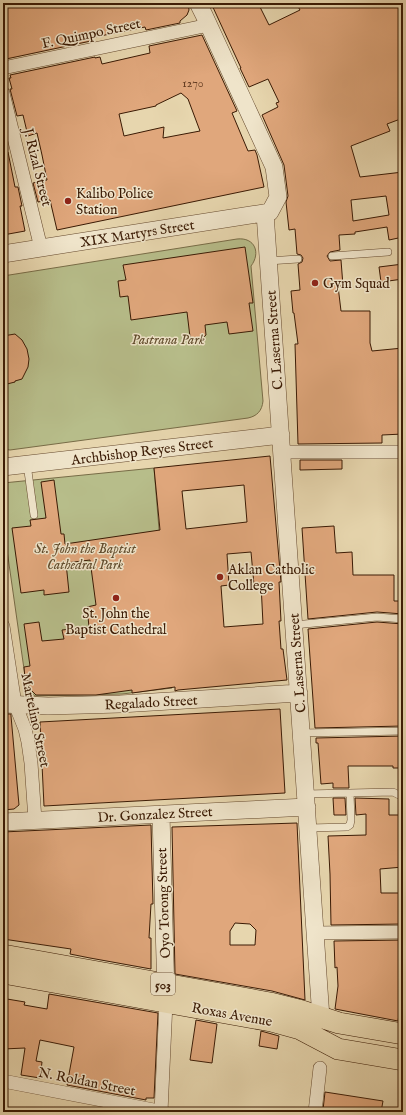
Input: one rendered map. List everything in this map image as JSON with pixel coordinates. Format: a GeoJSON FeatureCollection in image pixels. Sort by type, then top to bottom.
{"type":"FeatureCollection","features":[{"type":"Feature","properties":{"kind":"main road","name":"Roxas Avenue"},"geometry":{"type":"LineString","coordinates":[[3,955],[166,993],[287,1025],[300,1029],[338,1049],[403,1060]]}},
{"type":"Feature","properties":{"kind":"main road","name":"Roxas Avenue"},"geometry":{"type":"LineString","coordinates":[[3,973],[288,1007],[330,1020]]}},
{"type":"Feature","properties":{"kind":"main road","name":"503"},"geometry":{"type":"LineString","coordinates":[[330,1020],[403,1034]]}},
{"type":"Feature","properties":{"kind":"street","name":"C. Laserna Street"},"geometry":{"type":"LineString","coordinates":[[198,3],[274,167],[278,197],[268,212],[268,261],[316,933],[330,1020]]}},
{"type":"Feature","properties":{"kind":"street","name":"F. Quimpo Street"},"geometry":{"type":"LineString","coordinates":[[3,68],[209,25]]}},
{"type":"Feature","properties":{"kind":"street","name":"J. Rizal Street"},"geometry":{"type":"LineString","coordinates":[[3,93],[41,248]]}},
{"type":"Feature","properties":{"kind":"street","name":"XIX Martyrs Street"},"geometry":{"type":"LineString","coordinates":[[3,254],[268,212]]}},
{"type":"Feature","properties":{"kind":"street"},"geometry":{"type":"LineString","coordinates":[[281,444],[403,452]]}},
{"type":"Feature","properties":{"kind":"street","name":"Archbishop Reyes Street"},"geometry":{"type":"LineString","coordinates":[[3,467],[281,444]]}},
{"type":"Feature","properties":{"kind":"street","name":"Martelino Street"},"geometry":{"type":"LineString","coordinates":[[3,626],[9,704],[25,729],[31,763],[36,820]]}},
{"type":"Feature","properties":{"kind":"street","name":"Regalado Street"},"geometry":{"type":"LineString","coordinates":[[9,704],[48,706],[120,704],[299,693]]}},
{"type":"Feature","properties":{"kind":"street","name":"Dr. Gonzalez Street"},"geometry":{"type":"LineString","coordinates":[[3,822],[161,814],[307,800]]}},
{"type":"Feature","properties":{"kind":"street","name":"Oyo Torong Street"},"geometry":{"type":"LineString","coordinates":[[161,814],[166,993],[162,1112]]}},
{"type":"Feature","properties":{"kind":"street"},"geometry":{"type":"LineString","coordinates":[[316,933],[403,932]]}},
{"type":"Feature","properties":{"kind":"street"},"geometry":{"type":"LineString","coordinates":[[315,1112],[320,1068]]}},
{"type":"Feature","properties":{"kind":"street","name":"N. Roldan Street"},"geometry":{"type":"LineString","coordinates":[[3,1081],[162,1112]]}},
{"type":"Feature","properties":{"kind":"lane"},"geometry":{"type":"LineString","coordinates":[[332,256],[388,252]]}},
{"type":"Feature","properties":{"kind":"lane"},"geometry":{"type":"LineString","coordinates":[[268,261],[298,259]]}},
{"type":"Feature","properties":{"kind":"lane"},"geometry":{"type":"LineString","coordinates":[[27,464],[34,515]]}},
{"type":"Feature","properties":{"kind":"lane"},"geometry":{"type":"LineString","coordinates":[[294,625],[376,618],[403,619]]}},
{"type":"Feature","properties":{"kind":"lane"},"geometry":{"type":"LineString","coordinates":[[302,733],[403,731]]}},
{"type":"Feature","properties":{"kind":"lane"},"geometry":{"type":"LineString","coordinates":[[307,800],[350,793],[393,792],[403,797]]}},
{"type":"Feature","properties":{"kind":"lane"},"geometry":{"type":"LineString","coordinates":[[309,828],[347,827],[350,825],[350,793]]}},
{"type":"Feature","properties":{"kind":"green space","name":"Pastrana Park"},"geometry":{"type":"Polygon","coordinates":[[[243,239],[252,243],[256,251],[256,256],[251,266],[263,401],[262,408],[254,416],[10,450],[3,449],[3,276],[243,239]]]}},
{"type":"Feature","properties":{"kind":"green space","name":"St. John the Baptist Cathedral Park"},"geometry":{"type":"Polygon","coordinates":[[[154,468],[172,688],[122,694],[35,696],[27,690],[3,522],[3,483],[154,468]]]}},
{"type":"Feature","properties":{"kind":"building"},"geometry":{"type":"Polygon","coordinates":[[[3,3],[82,3],[83,6],[96,3],[188,3],[189,10],[187,15],[180,21],[180,23],[146,30],[145,27],[90,38],[91,41],[6,59],[3,45],[3,3]]]}},
{"type":"Feature","properties":{"kind":"building"},"geometry":{"type":"Polygon","coordinates":[[[211,3],[258,3],[269,25],[300,10],[296,3],[403,3],[403,118],[387,124],[390,131],[351,146],[360,177],[403,172],[403,237],[389,240],[387,227],[355,232],[355,234],[339,235],[340,250],[330,252],[327,256],[330,261],[341,260],[343,286],[338,286],[341,311],[370,311],[370,343],[372,351],[403,348],[403,434],[382,435],[382,443],[298,444],[295,344],[298,344],[291,291],[300,290],[298,264],[302,262],[303,258],[301,255],[297,254],[295,229],[289,230],[286,202],[288,196],[284,165],[262,115],[278,107],[276,103],[279,102],[268,79],[249,87],[211,3]],[[386,196],[351,200],[353,221],[389,215],[386,196]]]}},
{"type":"Feature","properties":{"kind":"building"},"geometry":{"type":"Polygon","coordinates":[[[202,35],[237,111],[232,113],[248,151],[255,150],[264,187],[57,230],[50,200],[38,202],[33,183],[47,180],[42,155],[37,133],[28,136],[23,115],[17,116],[10,89],[12,89],[9,78],[11,78],[10,75],[95,57],[100,57],[102,64],[150,53],[149,46],[202,35]],[[181,93],[156,106],[119,114],[124,136],[164,127],[163,138],[200,131],[188,99],[181,93]]]}},
{"type":"Feature","properties":{"kind":"building"},"geometry":{"type":"Polygon","coordinates":[[[3,152],[8,152],[15,187],[18,187],[25,231],[3,235],[3,152]]]}},
{"type":"Feature","properties":{"kind":"building"},"geometry":{"type":"Polygon","coordinates":[[[245,247],[253,303],[249,303],[253,331],[229,334],[227,322],[205,325],[206,335],[199,341],[190,337],[187,312],[131,320],[128,296],[120,297],[118,281],[126,280],[123,265],[245,247]]]}},
{"type":"Feature","properties":{"kind":"building"},"geometry":{"type":"Polygon","coordinates":[[[403,264],[403,279],[381,282],[379,267],[403,264]]]}},
{"type":"Feature","properties":{"kind":"building"},"geometry":{"type":"Polygon","coordinates":[[[15,334],[22,340],[27,349],[29,359],[28,367],[22,379],[3,385],[3,336],[15,334]]]}},
{"type":"Feature","properties":{"kind":"building"},"geometry":{"type":"Polygon","coordinates":[[[270,456],[281,582],[279,582],[281,621],[279,621],[281,649],[283,649],[287,680],[175,691],[175,687],[132,693],[132,690],[96,695],[36,695],[29,688],[29,678],[25,678],[24,667],[30,666],[24,624],[39,622],[42,641],[64,639],[62,630],[89,627],[87,607],[96,605],[90,560],[66,563],[69,592],[44,595],[44,590],[21,593],[12,528],[31,526],[30,520],[46,518],[41,482],[54,480],[61,534],[64,534],[65,544],[160,530],[154,468],[270,456]],[[244,485],[182,491],[186,529],[247,522],[244,485]],[[251,552],[227,554],[229,585],[221,586],[224,627],[263,624],[261,584],[254,585],[251,552]]]}},
{"type":"Feature","properties":{"kind":"building"},"geometry":{"type":"Polygon","coordinates":[[[300,460],[342,460],[342,469],[300,470],[300,460]]]}},
{"type":"Feature","properties":{"kind":"building"},"geometry":{"type":"Polygon","coordinates":[[[334,526],[336,553],[352,552],[353,575],[394,575],[394,601],[403,601],[403,614],[377,612],[308,619],[302,528],[334,526]]]}},
{"type":"Feature","properties":{"kind":"building"},"geometry":{"type":"Polygon","coordinates":[[[377,622],[403,624],[403,726],[315,728],[308,629],[377,622]]]}},
{"type":"Feature","properties":{"kind":"building"},"geometry":{"type":"Polygon","coordinates":[[[280,709],[285,793],[44,806],[40,722],[280,709]]]}},
{"type":"Feature","properties":{"kind":"building"},"geometry":{"type":"Polygon","coordinates":[[[3,714],[11,714],[19,805],[14,809],[3,810],[3,714]]]}},
{"type":"Feature","properties":{"kind":"building"},"geometry":{"type":"Polygon","coordinates":[[[403,736],[403,768],[393,768],[393,766],[348,766],[349,788],[333,788],[333,783],[321,784],[318,743],[316,743],[316,738],[403,736]]]}},
{"type":"Feature","properties":{"kind":"building"},"geometry":{"type":"Polygon","coordinates":[[[333,798],[345,798],[346,815],[334,815],[333,798]]]}},
{"type":"Feature","properties":{"kind":"building"},"geometry":{"type":"Polygon","coordinates":[[[355,798],[389,799],[389,815],[403,815],[403,867],[380,869],[381,893],[403,893],[403,924],[331,925],[328,836],[366,835],[366,814],[356,815],[355,798]]]}},
{"type":"Feature","properties":{"kind":"building"},"geometry":{"type":"Polygon","coordinates":[[[297,823],[305,1000],[272,991],[175,974],[172,827],[297,823]],[[235,923],[230,931],[230,945],[255,945],[256,930],[250,924],[235,923]]]}},
{"type":"Feature","properties":{"kind":"building"},"geometry":{"type":"Polygon","coordinates":[[[151,825],[153,904],[151,904],[149,938],[151,938],[151,969],[70,954],[71,949],[3,939],[3,832],[151,825]]]}},
{"type":"Feature","properties":{"kind":"building"},"geometry":{"type":"Polygon","coordinates":[[[403,940],[403,1009],[400,1008],[398,1021],[335,1009],[338,986],[337,967],[335,968],[334,941],[403,940]]]}},
{"type":"Feature","properties":{"kind":"building"},"geometry":{"type":"Polygon","coordinates":[[[49,994],[158,1013],[154,1098],[146,1098],[146,1100],[67,1085],[74,1047],[40,1040],[36,1061],[42,1062],[40,1078],[21,1075],[25,1048],[3,1049],[3,1027],[7,999],[25,1002],[24,1005],[47,1009],[49,994]]]}},
{"type":"Feature","properties":{"kind":"building"},"geometry":{"type":"Polygon","coordinates":[[[196,1020],[217,1024],[212,1063],[190,1060],[196,1020]]]}},
{"type":"Feature","properties":{"kind":"building"},"geometry":{"type":"Polygon","coordinates":[[[261,1031],[279,1036],[277,1049],[259,1046],[261,1031]]]}},
{"type":"Feature","properties":{"kind":"building"},"geometry":{"type":"Polygon","coordinates":[[[325,1092],[383,1101],[381,1112],[338,1112],[323,1110],[325,1092]]]}},
{"type":"Feature","properties":{"kind":"place","name":"Kalibo Police Station"},"geometry":{"type":"Point","coordinates":[68,201]}},
{"type":"Feature","properties":{"kind":"place","name":"Gym Squad"},"geometry":{"type":"Point","coordinates":[315,283]}},
{"type":"Feature","properties":{"kind":"place","name":"Aklan Catholic College"},"geometry":{"type":"Point","coordinates":[220,577]}},
{"type":"Feature","properties":{"kind":"place","name":"St. John the Baptist Cathedral"},"geometry":{"type":"Point","coordinates":[116,598]}}]}
